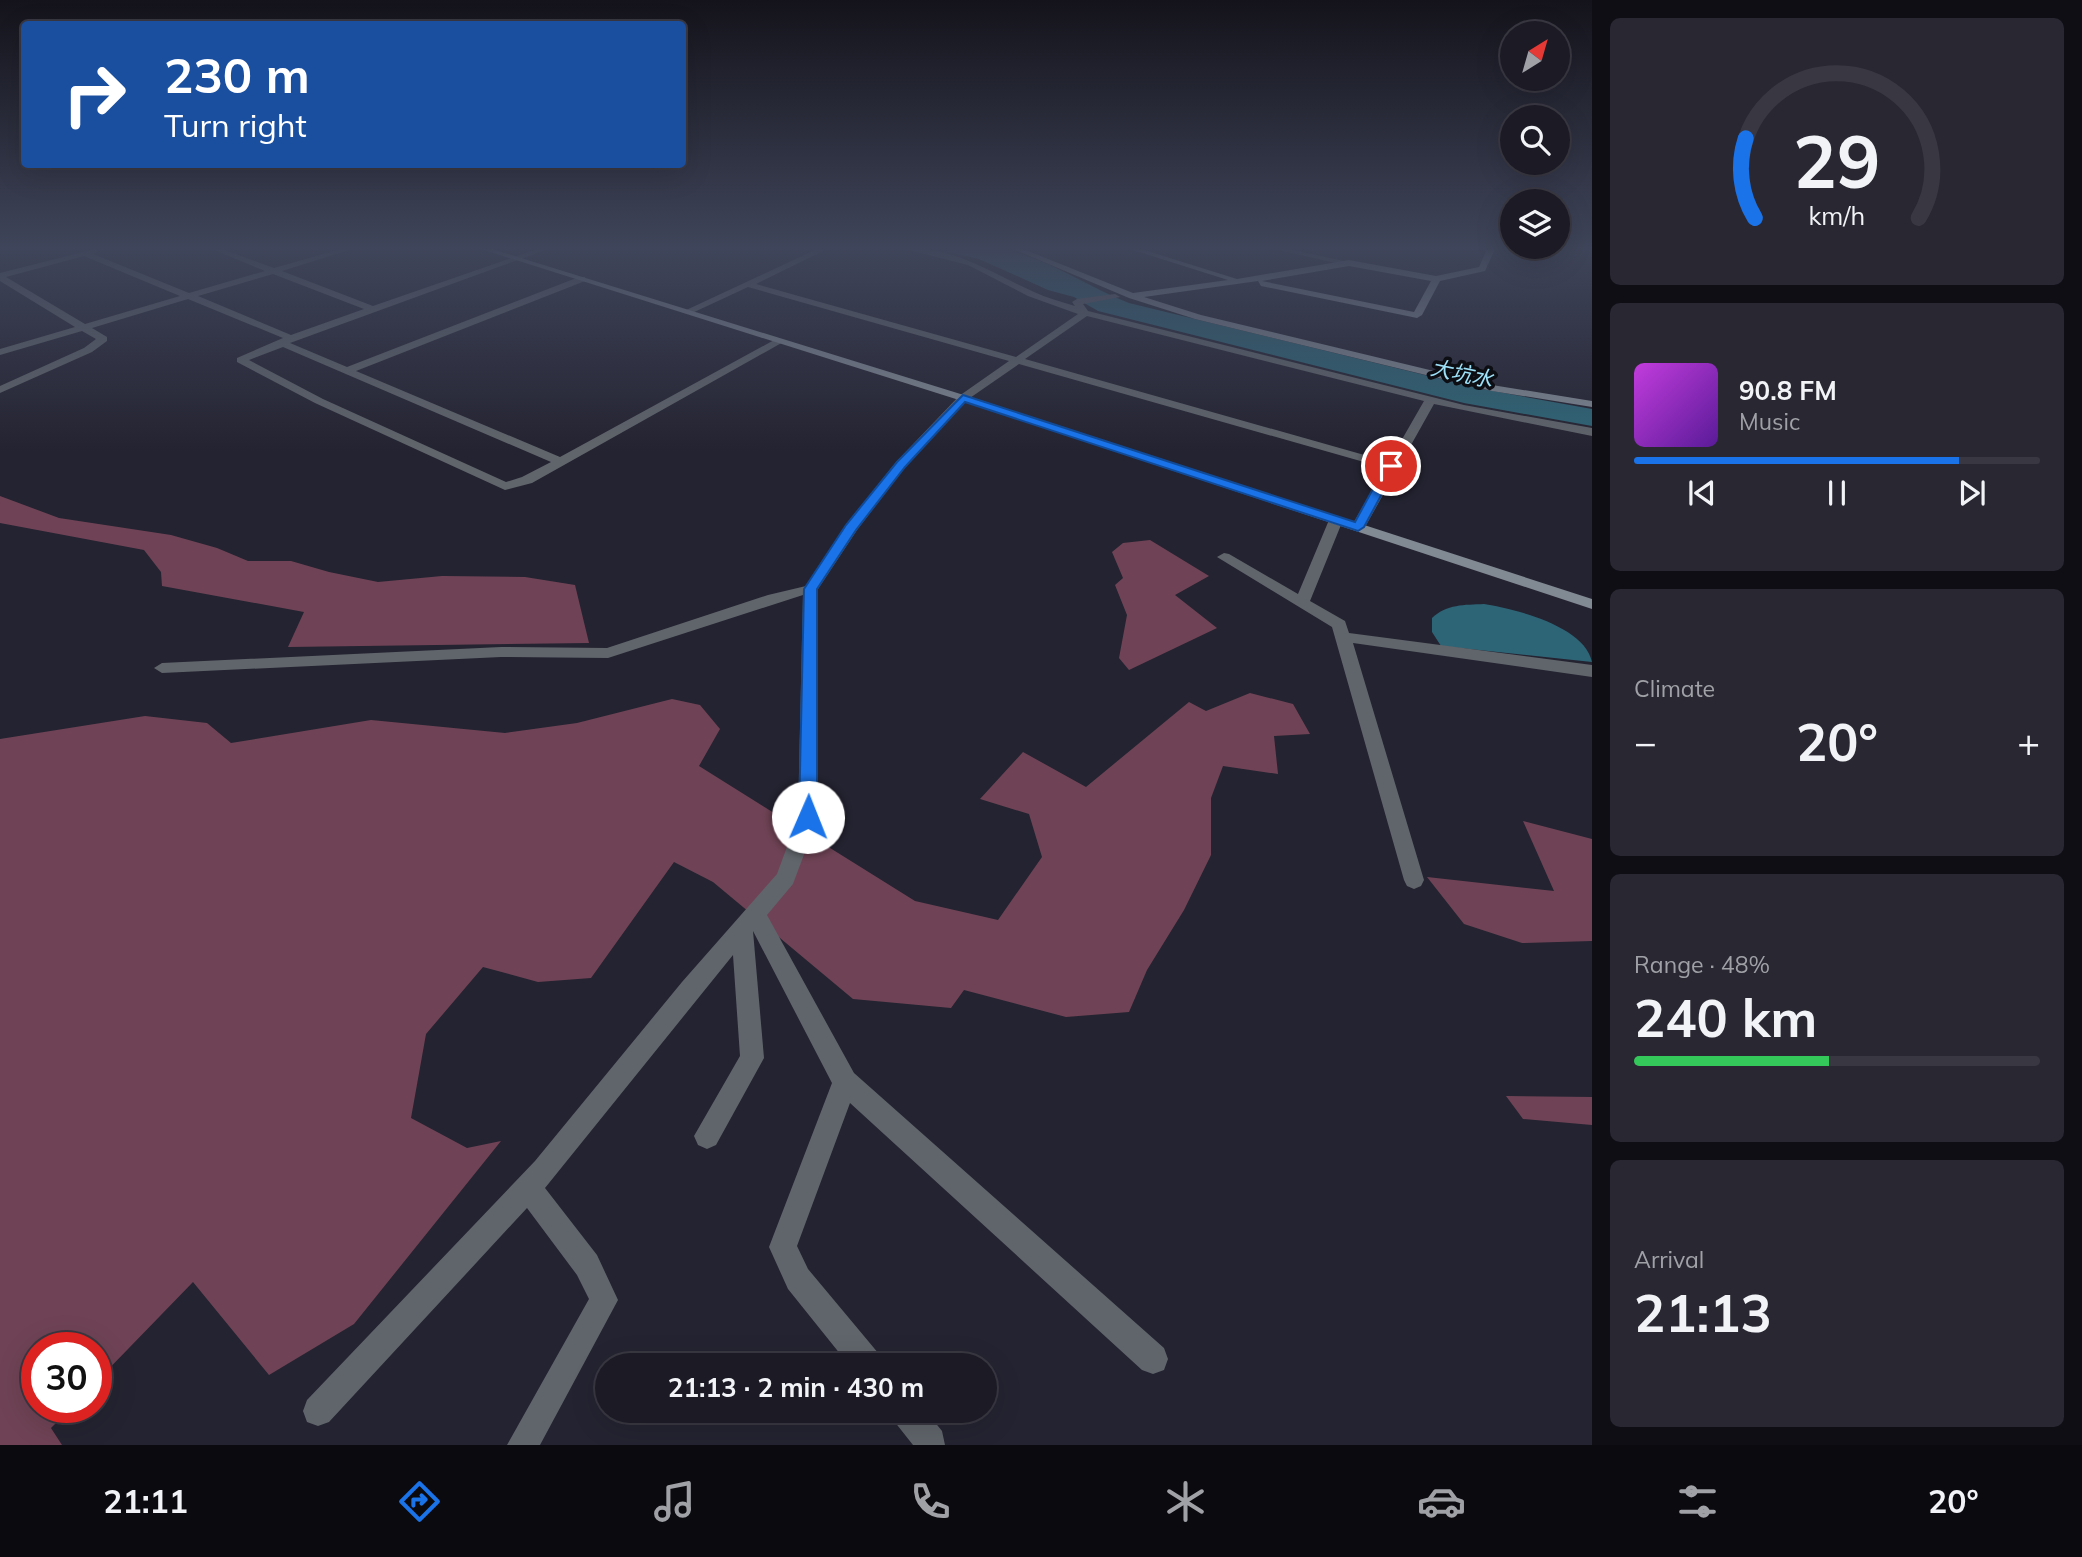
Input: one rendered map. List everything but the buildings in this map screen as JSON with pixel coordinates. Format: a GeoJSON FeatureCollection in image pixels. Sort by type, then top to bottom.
{"type":"FeatureCollection","features":[{"type":"Feature","properties":{"kind":"street"},"geometry":{"type":"LineString","coordinates":[[0,390],[88,350],[103,339],[65,316]]}},
{"type":"Feature","properties":{"kind":"street"},"geometry":{"type":"LineString","coordinates":[[0,352],[119,316]]}},
{"type":"Feature","properties":{"kind":"street"},"geometry":{"type":"LineString","coordinates":[[234,316],[347,371],[561,462]]}},
{"type":"Feature","properties":{"kind":"street"},"geometry":{"type":"LineString","coordinates":[[353,316],[241,360],[319,401],[505,486],[527,480],[780,341]]}},
{"type":"Feature","properties":{"kind":"street"},"geometry":{"type":"LineString","coordinates":[[347,371],[486,316]]}},
{"type":"Feature","properties":{"kind":"street"},"geometry":{"type":"LineString","coordinates":[[701,316],[963,398],[1592,604]]}},
{"type":"Feature","properties":{"kind":"street"},"geometry":{"type":"LineString","coordinates":[[860,316],[1391,466]]}},
{"type":"Feature","properties":{"kind":"street"},"geometry":{"type":"LineString","coordinates":[[318,1411],[528,1187],[786,878],[808,817],[810,589],[851,528],[901,464],[963,398],[1080,316]]}},
{"type":"Feature","properties":{"kind":"street"},"geometry":{"type":"LineString","coordinates":[[1099,316],[1430,400],[1592,432]]}},
{"type":"Feature","properties":{"kind":"street"},"geometry":{"type":"LineString","coordinates":[[1196,316],[1492,388],[1592,404]]}},
{"type":"Feature","properties":{"kind":"street"},"geometry":{"type":"LineString","coordinates":[[1358,527],[1430,400]]}},
{"type":"Feature","properties":{"kind":"street"},"geometry":{"type":"LineString","coordinates":[[1302,602],[1336,520]]}},
{"type":"Feature","properties":{"kind":"street"},"geometry":{"type":"LineString","coordinates":[[1224,557],[1339,624],[1414,880]]}},
{"type":"Feature","properties":{"kind":"street"},"geometry":{"type":"LineString","coordinates":[[162,668],[501,652],[608,653],[773,598],[810,589]]}},
{"type":"Feature","properties":{"kind":"street"},"geometry":{"type":"LineString","coordinates":[[1343,637],[1592,671]]}},
{"type":"Feature","properties":{"kind":"street"},"geometry":{"type":"LineString","coordinates":[[749,921],[845,1082],[1153,1359]]}},
{"type":"Feature","properties":{"kind":"street"},"geometry":{"type":"LineString","coordinates":[[706,1136],[752,1058],[749,921]]}},
{"type":"Feature","properties":{"kind":"street"},"geometry":{"type":"LineString","coordinates":[[845,1082],[783,1247],[798,1279],[858,1353]]}},
{"type":"Feature","properties":{"kind":"street"},"geometry":{"type":"LineString","coordinates":[[523,1445],[604,1300],[587,1265],[528,1187]]}},
{"type":"Feature","properties":{"kind":"street"},"geometry":{"type":"LineString","coordinates":[[916,1423],[931,1442]]}},
{"type":"Feature","properties":{"kind":"shaded area"},"geometry":{"type":"Polygon","coordinates":[[[0,496],[59,518],[171,535],[217,548],[248,561],[291,561],[378,582],[442,576],[525,577],[575,585],[589,643],[288,647],[304,612],[162,586],[161,572],[144,550],[0,523],[0,496]]]}},
{"type":"Feature","properties":{"kind":"shaded area"},"geometry":{"type":"Polygon","coordinates":[[[1150,540],[1209,576],[1175,595],[1217,628],[1129,670],[1119,658],[1127,615],[1115,585],[1123,578],[1112,552],[1123,543],[1150,540]]]}},
{"type":"Feature","properties":{"kind":"shaded area"},"geometry":{"type":"Polygon","coordinates":[[[1250,693],[1293,704],[1310,734],[1274,736],[1278,774],[1223,766],[1211,798],[1211,855],[1184,910],[1147,970],[1129,1012],[1066,1017],[964,990],[951,1008],[853,999],[713,882],[674,862],[591,978],[538,982],[483,967],[426,1034],[411,1118],[467,1148],[501,1141],[354,1324],[269,1375],[193,1282],[112,1366],[112,1332],[21,1332],[21,1423],[56,1423],[51,1428],[62,1445],[0,1445],[0,739],[145,716],[207,723],[231,743],[371,720],[505,733],[577,723],[672,699],[700,705],[720,729],[699,766],[915,901],[998,920],[1042,857],[1029,814],[980,799],[1023,752],[1086,787],[1189,702],[1206,711],[1250,693]]]}},
{"type":"Feature","properties":{"kind":"shaded area"},"geometry":{"type":"Polygon","coordinates":[[[1523,821],[1592,839],[1592,941],[1522,943],[1464,924],[1427,877],[1554,891],[1523,821]]]}},
{"type":"Feature","properties":{"kind":"shaded area"},"geometry":{"type":"Polygon","coordinates":[[[1506,1096],[1592,1097],[1592,1125],[1523,1119],[1506,1096]]]}},
{"type":"Feature","properties":{"kind":"water"},"geometry":{"type":"Polygon","coordinates":[[[1120,316],[1184,316],[1482,389],[1592,409],[1592,426],[1464,403],[1120,316]]]}},
{"type":"Feature","properties":{"kind":"water"},"geometry":{"type":"Polygon","coordinates":[[[1484,604],[1530,615],[1563,629],[1587,649],[1592,662],[1441,646],[1432,632],[1432,618],[1450,608],[1484,604]]]}},
{"type":"Feature","properties":{"kind":"route"},"geometry":{"type":"LineString","coordinates":[[808,817],[810,589],[851,528],[901,464],[963,398],[1358,527],[1391,466]]}},
{"type":"Feature","properties":{"kind":"water label","name":"大坑水"},"geometry":{"type":"Point","coordinates":[1462,373]}}]}
